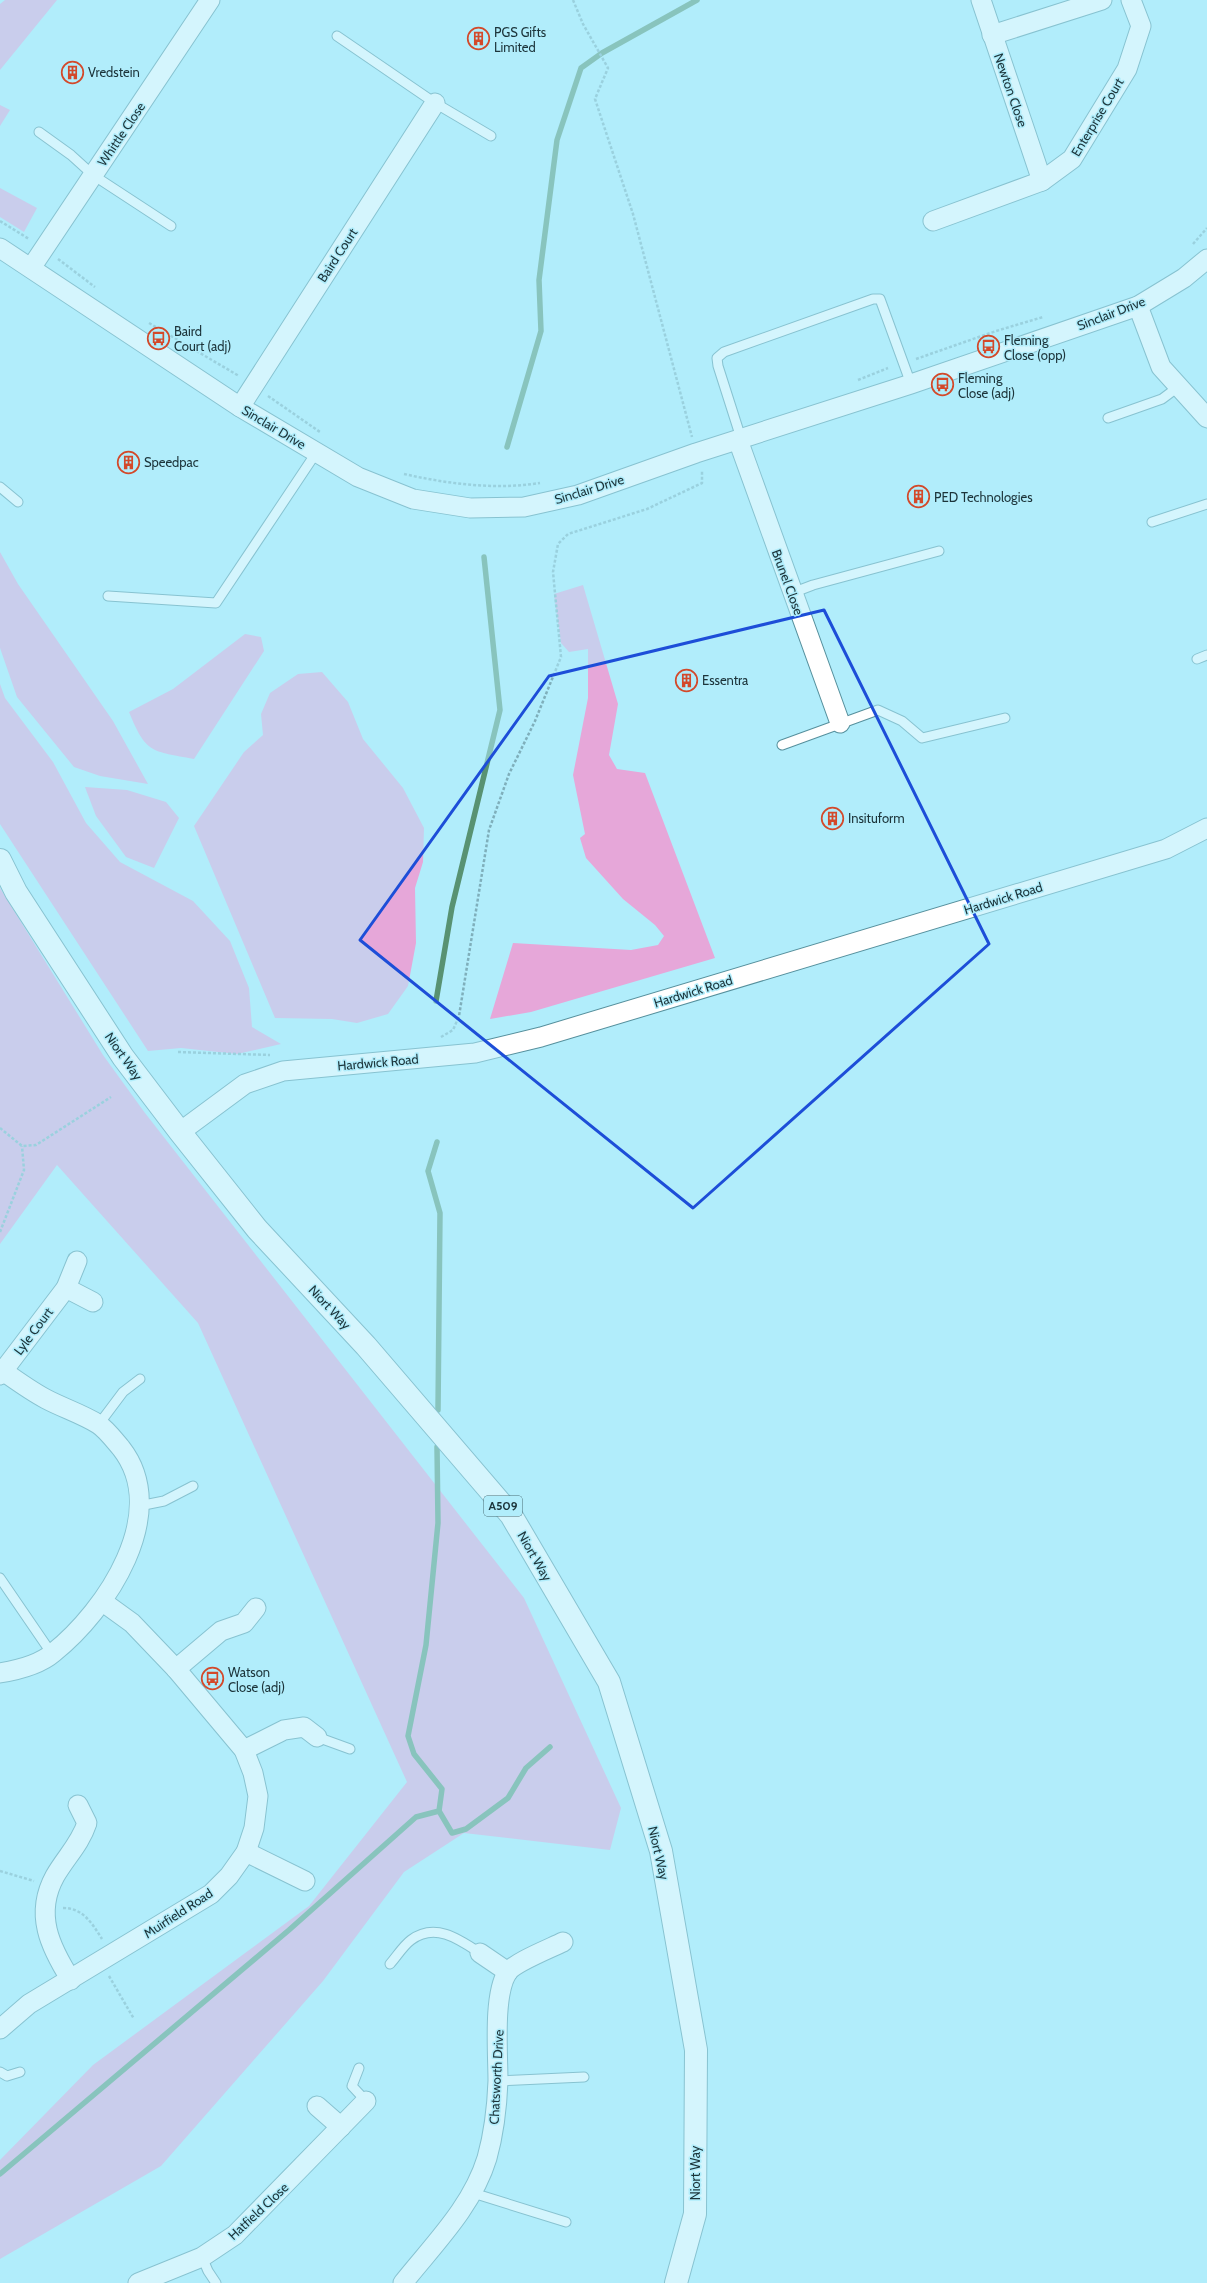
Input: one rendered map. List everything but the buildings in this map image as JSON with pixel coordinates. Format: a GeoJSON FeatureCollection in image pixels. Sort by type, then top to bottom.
{"type":"FeatureCollection","features":[{"type":"Feature","properties":{"kind":"highway","name":"Niort Way"},"geometry":{"type":"LineString","coordinates":[[0,860],[16,892],[119,1050],[180,1132],[257,1229],[366,1346],[511,1514],[609,1682],[661,1851],[696,2050],[695,2214],[676,2283]]}},
{"type":"Feature","properties":{"kind":"street","name":"Whittle Close"},"geometry":{"type":"LineString","coordinates":[[31,268],[210,0]]}},
{"type":"Feature","properties":{"kind":"street","name":"Newton Close"},"geometry":{"type":"LineString","coordinates":[[981,0],[1042,181]]}},
{"type":"Feature","properties":{"kind":"street"},"geometry":{"type":"LineString","coordinates":[[992,35],[1102,0]]}},
{"type":"Feature","properties":{"kind":"street","name":"Enterprise Court"},"geometry":{"type":"LineString","coordinates":[[933,221],[1042,181],[1072,159],[1127,69],[1141,26],[1131,0]]}},
{"type":"Feature","properties":{"kind":"street","name":"Baird Court"},"geometry":{"type":"LineString","coordinates":[[240,407],[435,103]]}},
{"type":"Feature","properties":{"kind":"street","name":"Sinclair Drive"},"geometry":{"type":"LineString","coordinates":[[0,248],[240,407],[358,477],[413,500],[470,508],[524,507],[578,495],[694,443],[740,439],[911,384],[1138,306],[1184,278],[1207,259]]}},
{"type":"Feature","properties":{"kind":"street"},"geometry":{"type":"LineString","coordinates":[[1138,306],[1161,367],[1207,418]]}},
{"type":"Feature","properties":{"kind":"street","name":"Brunel Close"},"geometry":{"type":"LineString","coordinates":[[740,439],[792,593],[840,723]]}},
{"type":"Feature","properties":{"kind":"street","name":"Hardwick Road"},"geometry":{"type":"LineString","coordinates":[[180,1132],[245,1084],[283,1071],[475,1053],[541,1037],[1166,849],[1207,828]]}},
{"type":"Feature","properties":{"kind":"street","name":"Lyle Court"},"geometry":{"type":"LineString","coordinates":[[2,1373],[66,1288],[77,1261]]}},
{"type":"Feature","properties":{"kind":"street"},"geometry":{"type":"LineString","coordinates":[[66,1288],[93,1302]]}},
{"type":"Feature","properties":{"kind":"street"},"geometry":{"type":"LineString","coordinates":[[0,1674],[22,1669],[52,1654],[103,1602],[132,1545],[138,1526],[139,1506],[135,1476],[122,1449],[99,1424],[45,1399],[2,1373]]}},
{"type":"Feature","properties":{"kind":"street","name":"Muirfield Road"},"geometry":{"type":"LineString","coordinates":[[0,2029],[29,2004],[211,1894],[229,1876],[246,1852],[254,1828],[258,1796],[253,1772],[244,1750],[176,1669],[132,1623],[103,1602]]}},
{"type":"Feature","properties":{"kind":"street"},"geometry":{"type":"LineString","coordinates":[[176,1669],[221,1631],[244,1623],[256,1608]]}},
{"type":"Feature","properties":{"kind":"street"},"geometry":{"type":"LineString","coordinates":[[244,1750],[284,1730],[304,1727],[317,1737]]}},
{"type":"Feature","properties":{"kind":"street"},"geometry":{"type":"LineString","coordinates":[[71,1980],[54,1953],[48,1937],[45,1916],[48,1898],[55,1876],[82,1837],[87,1823],[78,1806]]}},
{"type":"Feature","properties":{"kind":"street"},"geometry":{"type":"LineString","coordinates":[[246,1852],[305,1881]]}},
{"type":"Feature","properties":{"kind":"street"},"geometry":{"type":"LineString","coordinates":[[480,1953],[508,1972],[523,1961],[563,1942]]}},
{"type":"Feature","properties":{"kind":"street","name":"Chatsworth Drive"},"geometry":{"type":"LineString","coordinates":[[408,2281],[473,2193],[486,2159],[495,2124],[498,2081],[497,2041],[501,1995],[508,1972]]}},
{"type":"Feature","properties":{"kind":"street","name":"Hatfield Close"},"geometry":{"type":"LineString","coordinates":[[138,2283],[202,2257],[235,2235],[366,2101]]}},
{"type":"Feature","properties":{"kind":"street"},"geometry":{"type":"LineString","coordinates":[[317,2106],[340,2127]]}},
{"type":"Feature","properties":{"kind":"lane"},"geometry":{"type":"LineString","coordinates":[[336,36],[435,103],[491,136]]}},
{"type":"Feature","properties":{"kind":"lane"},"geometry":{"type":"LineString","coordinates":[[40,132],[71,155],[93,175],[171,226]]}},
{"type":"Feature","properties":{"kind":"lane"},"geometry":{"type":"LineString","coordinates":[[740,439],[718,366],[717,358],[724,352],[873,299],[880,300],[887,312],[911,384]]}},
{"type":"Feature","properties":{"kind":"lane"},"geometry":{"type":"LineString","coordinates":[[1108,418],[1162,399],[1178,387]]}},
{"type":"Feature","properties":{"kind":"lane"},"geometry":{"type":"LineString","coordinates":[[108,596],[216,603],[316,452]]}},
{"type":"Feature","properties":{"kind":"lane"},"geometry":{"type":"LineString","coordinates":[[0,487],[18,502]]}},
{"type":"Feature","properties":{"kind":"lane"},"geometry":{"type":"LineString","coordinates":[[1152,522],[1207,504]]}},
{"type":"Feature","properties":{"kind":"lane"},"geometry":{"type":"LineString","coordinates":[[792,593],[813,585],[939,551]]}},
{"type":"Feature","properties":{"kind":"lane"},"geometry":{"type":"LineString","coordinates":[[1197,659],[1207,655]]}},
{"type":"Feature","properties":{"kind":"lane"},"geometry":{"type":"LineString","coordinates":[[782,745],[878,710],[902,721],[922,738],[1005,718]]}},
{"type":"Feature","properties":{"kind":"lane"},"geometry":{"type":"LineString","coordinates":[[99,1424],[123,1392],[140,1379]]}},
{"type":"Feature","properties":{"kind":"lane"},"geometry":{"type":"LineString","coordinates":[[139,1506],[164,1501],[194,1486]]}},
{"type":"Feature","properties":{"kind":"lane"},"geometry":{"type":"LineString","coordinates":[[0,1578],[52,1654]]}},
{"type":"Feature","properties":{"kind":"lane"},"geometry":{"type":"LineString","coordinates":[[317,1737],[350,1749]]}},
{"type":"Feature","properties":{"kind":"lane"},"geometry":{"type":"LineString","coordinates":[[390,1964],[410,1940],[428,1931],[445,1933],[462,1941],[480,1953]]}},
{"type":"Feature","properties":{"kind":"lane"},"geometry":{"type":"LineString","coordinates":[[360,2068],[352,2086],[366,2101]]}},
{"type":"Feature","properties":{"kind":"lane"},"geometry":{"type":"LineString","coordinates":[[0,2072],[7,2076],[20,2072]]}},
{"type":"Feature","properties":{"kind":"lane"},"geometry":{"type":"LineString","coordinates":[[498,2081],[584,2077]]}},
{"type":"Feature","properties":{"kind":"lane"},"geometry":{"type":"LineString","coordinates":[[473,2193],[566,2222]]}},
{"type":"Feature","properties":{"kind":"lane"},"geometry":{"type":"LineString","coordinates":[[202,2257],[208,2272],[216,2283]]}},
{"type":"Feature","properties":{"kind":"path"},"geometry":{"type":"LineString","coordinates":[[436,1039],[453,1030],[459,1016],[489,830],[509,774],[535,721],[562,657],[553,572],[558,544],[568,534],[647,509],[702,483],[704,475],[694,443],[633,214],[595,99],[608,68],[583,24],[574,0]]}},
{"type":"Feature","properties":{"kind":"path"},"geometry":{"type":"LineString","coordinates":[[0,222],[31,241]]}},
{"type":"Feature","properties":{"kind":"path"},"geometry":{"type":"LineString","coordinates":[[1191,247],[1207,228]]}},
{"type":"Feature","properties":{"kind":"path"},"geometry":{"type":"LineString","coordinates":[[58,259],[102,292]]}},
{"type":"Feature","properties":{"kind":"path"},"geometry":{"type":"LineString","coordinates":[[916,358],[996,331],[1047,316]]}},
{"type":"Feature","properties":{"kind":"path"},"geometry":{"type":"LineString","coordinates":[[146,321],[242,378]]}},
{"type":"Feature","properties":{"kind":"path"},"geometry":{"type":"LineString","coordinates":[[265,394],[324,434]]}},
{"type":"Feature","properties":{"kind":"path"},"geometry":{"type":"LineString","coordinates":[[398,473],[437,482],[492,487],[545,482]]}},
{"type":"Feature","properties":{"kind":"path"},"geometry":{"type":"LineString","coordinates":[[178,1052],[272,1055]]}},
{"type":"Feature","properties":{"kind":"path"},"geometry":{"type":"LineString","coordinates":[[0,1128],[22,1146],[36,1145],[111,1097]]}},
{"type":"Feature","properties":{"kind":"path"},"geometry":{"type":"LineString","coordinates":[[0,1232],[24,1170],[22,1146]]}},
{"type":"Feature","properties":{"kind":"path"},"geometry":{"type":"LineString","coordinates":[[0,1871],[40,1883],[55,1908],[68,1908],[79,1912],[90,1921],[104,1943],[107,1973],[134,2019]]}},
{"type":"Feature","properties":{"kind":"highlighted area"},"geometry":{"type":"Polygon","coordinates":[[[824,610],[989,944],[693,1208],[360,940],[549,676],[824,610]]]}},
{"type":"Feature","properties":{"kind":"shaded area"},"geometry":{"type":"Polygon","coordinates":[[[5,0],[57,0],[0,70],[0,4],[5,0]]]}},
{"type":"Feature","properties":{"kind":"shaded area"},"geometry":{"type":"Polygon","coordinates":[[[0,105],[10,110],[0,126],[0,105]]]}},
{"type":"Feature","properties":{"kind":"shaded area"},"geometry":{"type":"Polygon","coordinates":[[[0,188],[37,208],[24,232],[0,217],[0,188]]]}},
{"type":"Feature","properties":{"kind":"shaded area"},"geometry":{"type":"Polygon","coordinates":[[[0,552],[18,584],[113,721],[148,784],[100,776],[74,767],[17,697],[0,648],[0,552]]]}},
{"type":"Feature","properties":{"kind":"shaded area"},"geometry":{"type":"Polygon","coordinates":[[[583,585],[618,704],[609,755],[617,769],[645,773],[715,958],[531,1012],[490,1019],[513,943],[631,950],[658,945],[664,936],[655,925],[623,899],[586,858],[580,838],[585,834],[573,775],[588,698],[588,649],[569,652],[561,643],[554,594],[583,585]]]}},
{"type":"Feature","properties":{"kind":"shaded area"},"geometry":{"type":"Polygon","coordinates":[[[245,634],[261,637],[264,651],[194,759],[159,752],[146,743],[140,736],[129,712],[173,689],[245,634]]]}},
{"type":"Feature","properties":{"kind":"shaded area"},"geometry":{"type":"Polygon","coordinates":[[[322,672],[348,702],[363,739],[403,788],[424,828],[423,862],[415,888],[416,943],[408,986],[388,1014],[357,1023],[332,1019],[275,1018],[194,826],[244,752],[263,735],[261,714],[270,693],[298,674],[322,672]]]}},
{"type":"Feature","properties":{"kind":"shaded area"},"geometry":{"type":"Polygon","coordinates":[[[0,684],[5,698],[53,762],[86,823],[120,862],[193,901],[230,941],[249,988],[252,1027],[281,1044],[237,1054],[181,1048],[148,1051],[0,824],[0,684]]]}},
{"type":"Feature","properties":{"kind":"shaded area"},"geometry":{"type":"Polygon","coordinates":[[[85,787],[127,790],[166,802],[179,818],[154,868],[126,857],[96,816],[85,787]]]}},
{"type":"Feature","properties":{"kind":"shaded area"},"geometry":{"type":"Polygon","coordinates":[[[0,888],[103,1055],[145,1113],[524,1598],[621,1808],[610,1850],[464,1833],[404,1872],[323,1981],[161,2166],[0,2259],[0,2160],[93,2065],[309,1906],[407,1782],[198,1323],[57,1165],[0,1244],[0,888]]]}},
{"type":"Feature","properties":{"kind":"waterway"},"geometry":{"type":"LineString","coordinates":[[507,447],[541,331],[539,280],[557,140],[581,68],[602,53],[697,0]]}},
{"type":"Feature","properties":{"kind":"waterway"},"geometry":{"type":"LineString","coordinates":[[436,1001],[452,907],[500,710],[484,557]]}},
{"type":"Feature","properties":{"kind":"waterway"},"geometry":{"type":"LineString","coordinates":[[437,1142],[428,1171],[440,1213],[438,1410]]}},
{"type":"Feature","properties":{"kind":"waterway"},"geometry":{"type":"LineString","coordinates":[[0,2174],[289,1930],[416,1817],[439,1811],[442,1789],[414,1754],[408,1736],[426,1645],[438,1523],[437,1447]]}},
{"type":"Feature","properties":{"kind":"waterway"},"geometry":{"type":"LineString","coordinates":[[439,1811],[452,1833],[466,1829],[508,1798],[526,1768],[550,1747]]}},
{"type":"Feature","properties":{"kind":"place","name":"PGS Gifts Limited"},"geometry":{"type":"Point","coordinates":[478,39]}},
{"type":"Feature","properties":{"kind":"place","name":"Vredstein"},"geometry":{"type":"Point","coordinates":[72,72]}},
{"type":"Feature","properties":{"kind":"place","name":"Baird Court (adj)"},"geometry":{"type":"Point","coordinates":[159,338]}},
{"type":"Feature","properties":{"kind":"place","name":"Fleming Close (opp)"},"geometry":{"type":"Point","coordinates":[988,347]}},
{"type":"Feature","properties":{"kind":"place","name":"Fleming Close (adj)"},"geometry":{"type":"Point","coordinates":[942,385]}},
{"type":"Feature","properties":{"kind":"place","name":"Speedpac"},"geometry":{"type":"Point","coordinates":[128,462]}},
{"type":"Feature","properties":{"kind":"place","name":"PED Technologies"},"geometry":{"type":"Point","coordinates":[918,497]}},
{"type":"Feature","properties":{"kind":"place","name":"Essentra"},"geometry":{"type":"Point","coordinates":[687,680]}},
{"type":"Feature","properties":{"kind":"place","name":"Insituform"},"geometry":{"type":"Point","coordinates":[833,818]}},
{"type":"Feature","properties":{"kind":"place","name":"Watson Close (adj)"},"geometry":{"type":"Point","coordinates":[212,1679]}}]}
